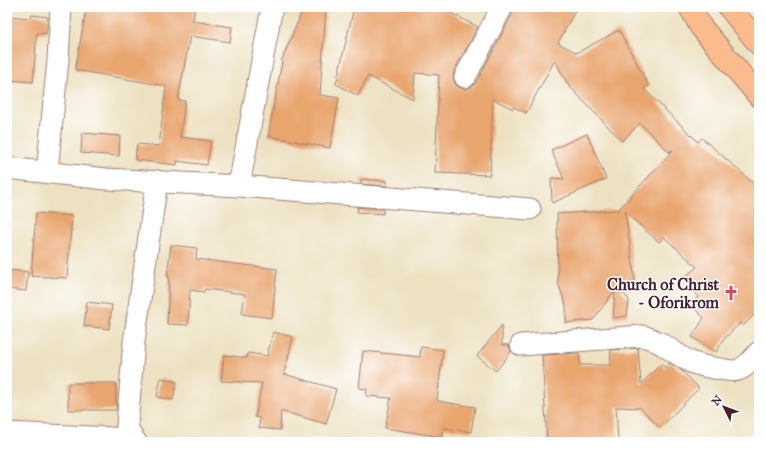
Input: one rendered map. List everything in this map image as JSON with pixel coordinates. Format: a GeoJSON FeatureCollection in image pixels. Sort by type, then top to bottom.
{"type":"FeatureCollection","features":[{"type":"Feature","properties":{"kind":"highway"},"geometry":{"type":"LineString","coordinates":[[690,7],[701,28],[759,96]]}},
{"type":"Feature","properties":{"kind":"highway"},"geometry":{"type":"LineString","coordinates":[[729,7],[759,44]]}},
{"type":"Feature","properties":{"kind":"street"},"geometry":{"type":"LineString","coordinates":[[47,172],[58,60],[60,7]]}},
{"type":"Feature","properties":{"kind":"street"},"geometry":{"type":"LineString","coordinates":[[240,186],[272,7]]}},
{"type":"Feature","properties":{"kind":"street"},"geometry":{"type":"LineString","coordinates":[[465,77],[502,7]]}},
{"type":"Feature","properties":{"kind":"street"},"geometry":{"type":"LineString","coordinates":[[7,168],[106,179],[240,186],[530,209]]}},
{"type":"Feature","properties":{"kind":"street"},"geometry":{"type":"LineString","coordinates":[[7,433],[134,441],[128,426],[134,342],[157,181]]}},
{"type":"Feature","properties":{"kind":"street"},"geometry":{"type":"LineString","coordinates":[[521,345],[642,336],[651,338],[661,343],[692,363],[706,367],[729,370],[738,370],[747,364],[759,352]]}},
{"type":"Feature","properties":{"kind":"building"},"geometry":{"type":"Polygon","coordinates":[[[100,7],[195,7],[193,21],[232,27],[230,42],[190,36],[178,100],[185,101],[180,137],[211,141],[207,165],[177,161],[177,165],[135,160],[137,144],[159,146],[166,86],[75,70],[86,10],[100,11],[100,7]]]}},
{"type":"Feature","properties":{"kind":"building"},"geometry":{"type":"Polygon","coordinates":[[[304,7],[326,7],[320,95],[339,98],[330,148],[268,136],[281,62],[304,7]]]}},
{"type":"Feature","properties":{"kind":"building"},"geometry":{"type":"Polygon","coordinates":[[[354,7],[439,7],[478,27],[454,71],[453,77],[455,84],[460,88],[465,89],[476,83],[513,13],[514,7],[577,7],[558,43],[577,53],[619,30],[649,86],[644,89],[698,142],[702,138],[759,188],[759,310],[743,326],[740,323],[724,339],[716,352],[692,337],[704,318],[694,308],[699,303],[695,300],[698,297],[683,278],[697,267],[664,237],[659,242],[625,212],[635,280],[621,290],[629,300],[627,316],[613,318],[615,290],[593,320],[566,323],[566,305],[558,283],[557,214],[618,210],[673,150],[669,152],[640,123],[622,141],[568,85],[555,60],[526,113],[514,107],[513,109],[493,99],[490,175],[435,173],[439,75],[415,73],[413,99],[368,76],[358,96],[336,84],[354,7]]]}},
{"type":"Feature","properties":{"kind":"building"},"geometry":{"type":"Polygon","coordinates":[[[32,15],[48,17],[46,34],[37,33],[33,82],[7,80],[7,16],[31,18],[32,15]]]}},
{"type":"Feature","properties":{"kind":"building"},"geometry":{"type":"Polygon","coordinates":[[[82,133],[120,136],[119,156],[81,153],[82,133]]]}},
{"type":"Feature","properties":{"kind":"building"},"geometry":{"type":"Polygon","coordinates":[[[587,134],[606,179],[552,203],[551,178],[564,179],[551,150],[587,134]]]}},
{"type":"Feature","properties":{"kind":"building"},"geometry":{"type":"Polygon","coordinates":[[[361,179],[387,181],[387,186],[361,184],[361,179]]]}},
{"type":"Feature","properties":{"kind":"building"},"geometry":{"type":"Polygon","coordinates":[[[358,207],[383,209],[383,214],[357,212],[358,207]]]}},
{"type":"Feature","properties":{"kind":"building"},"geometry":{"type":"Polygon","coordinates":[[[36,213],[72,216],[67,278],[31,276],[36,213]]]}},
{"type":"Feature","properties":{"kind":"building"},"geometry":{"type":"Polygon","coordinates":[[[171,245],[197,248],[196,259],[277,269],[272,318],[242,314],[245,294],[205,289],[204,292],[190,290],[188,325],[167,324],[169,276],[167,276],[171,245]]]}},
{"type":"Feature","properties":{"kind":"building"},"geometry":{"type":"Polygon","coordinates":[[[7,270],[28,272],[26,291],[7,289],[7,270]]]}},
{"type":"Feature","properties":{"kind":"building"},"geometry":{"type":"Polygon","coordinates":[[[87,302],[112,305],[109,329],[84,326],[87,302]]]}},
{"type":"Feature","properties":{"kind":"building"},"geometry":{"type":"Polygon","coordinates":[[[502,325],[502,345],[509,345],[511,352],[496,371],[477,356],[502,325]]]}},
{"type":"Feature","properties":{"kind":"building"},"geometry":{"type":"Polygon","coordinates":[[[273,332],[293,337],[284,374],[336,389],[326,424],[281,411],[280,430],[259,428],[260,418],[255,417],[262,383],[221,381],[224,355],[247,358],[248,353],[267,356],[273,332]]]}},
{"type":"Feature","properties":{"kind":"building"},"geometry":{"type":"Polygon","coordinates":[[[421,347],[443,350],[437,401],[475,407],[471,432],[444,428],[443,437],[385,428],[391,398],[366,396],[367,389],[359,388],[363,351],[420,357],[421,347]]]}},
{"type":"Feature","properties":{"kind":"building"},"geometry":{"type":"Polygon","coordinates":[[[638,348],[641,384],[661,364],[665,368],[670,363],[682,371],[699,388],[660,428],[641,408],[616,407],[618,441],[547,442],[542,355],[579,353],[580,365],[610,365],[611,350],[638,348]]]}},
{"type":"Feature","properties":{"kind":"building"},"geometry":{"type":"Polygon","coordinates":[[[161,378],[177,382],[173,400],[157,397],[161,378]]]}},
{"type":"Feature","properties":{"kind":"building"},"geometry":{"type":"Polygon","coordinates":[[[68,383],[116,383],[116,410],[68,410],[68,383]]]}},
{"type":"Feature","properties":{"kind":"place","name":"Church of Christ - Oforikrom"},"geometry":{"type":"Point","coordinates":[731,293]}}]}
